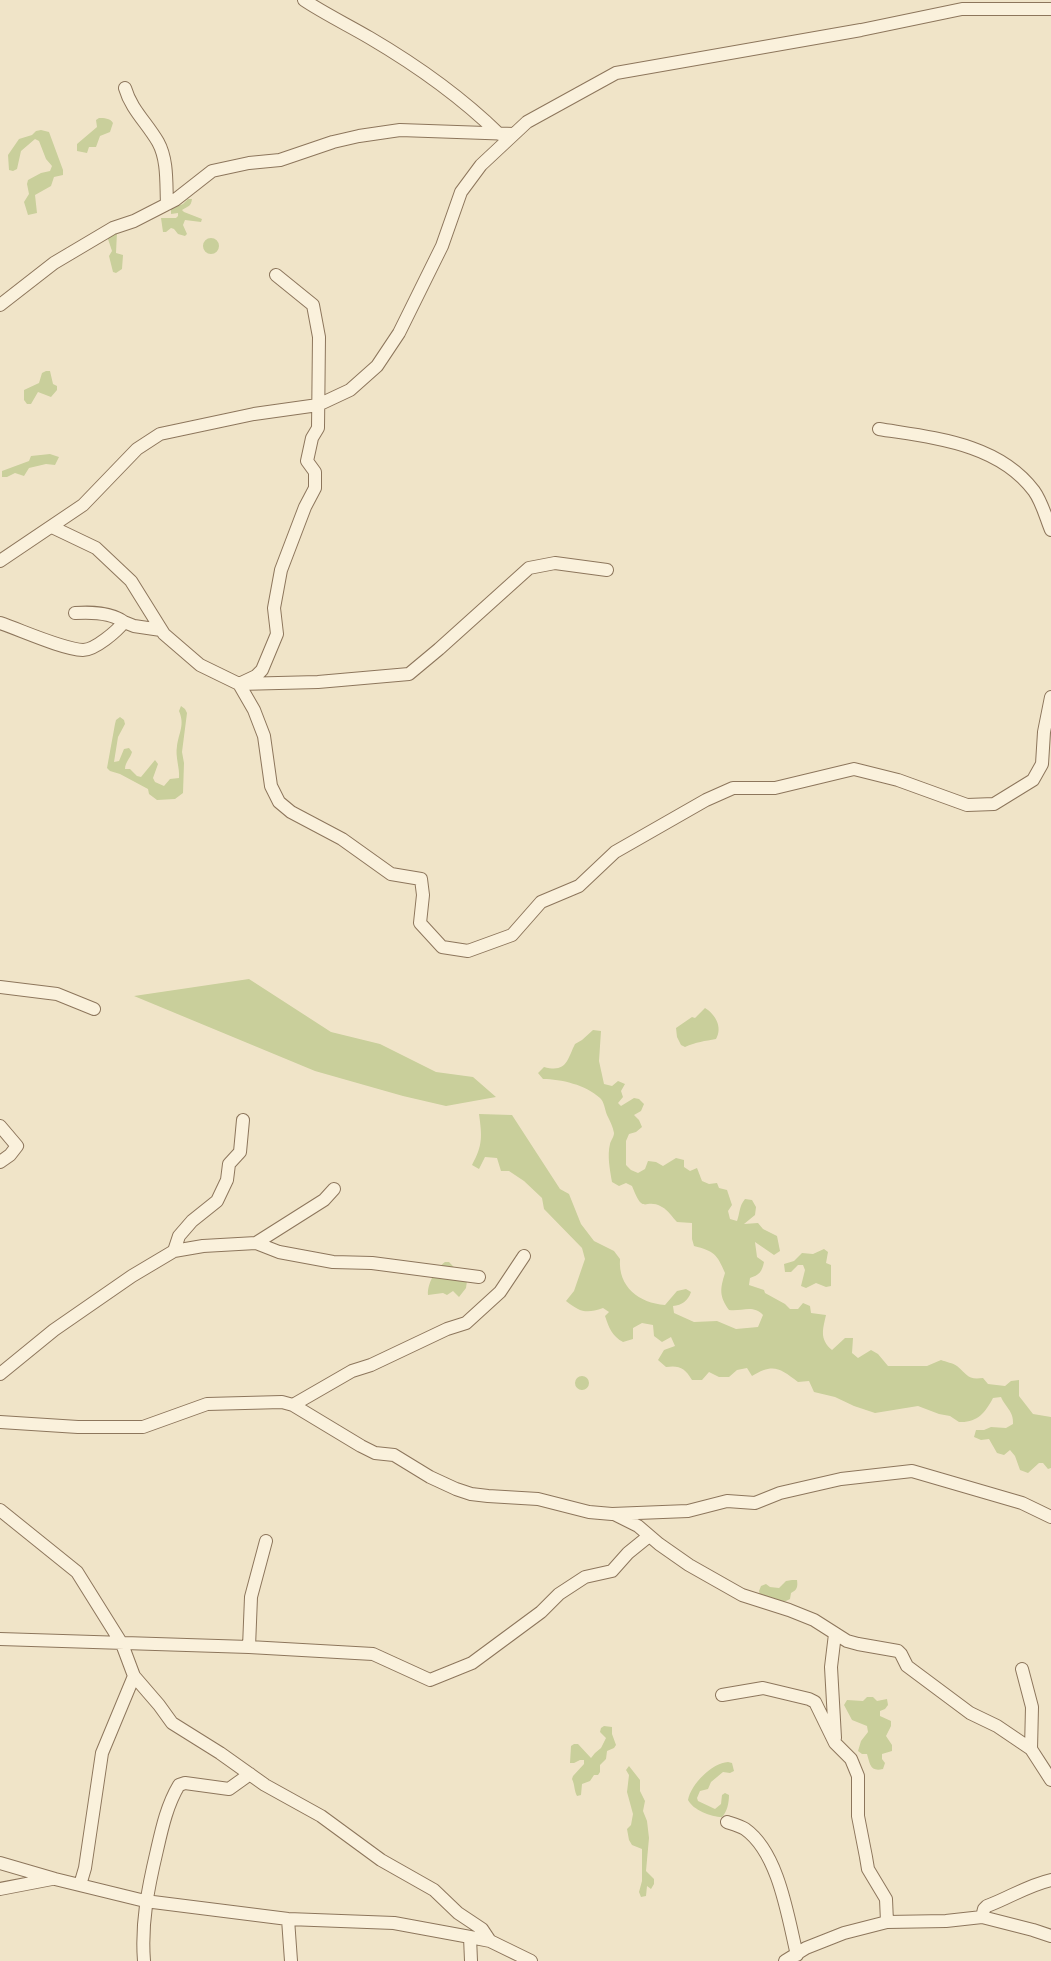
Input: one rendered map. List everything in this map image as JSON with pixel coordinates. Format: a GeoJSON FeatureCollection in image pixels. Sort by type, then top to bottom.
{"type":"FeatureCollection","features":[{"type":"Feature","properties":{"kind":"street"},"geometry":{"type":"LineString","coordinates":[[304,0],[371,38],[431,79],[474,110],[499,134]]}},
{"type":"Feature","properties":{"kind":"street"},"geometry":{"type":"LineString","coordinates":[[0,562],[83,505],[137,449],[160,434],[254,414],[318,405],[350,390],[376,366],[399,333],[442,246],[461,192],[481,165],[526,122],[616,73],[679,60],[861,30],[962,9],[1051,9]]}},
{"type":"Feature","properties":{"kind":"street"},"geometry":{"type":"LineString","coordinates":[[125,88],[131,105],[159,144],[165,170],[168,204]]}},
{"type":"Feature","properties":{"kind":"street"},"geometry":{"type":"LineString","coordinates":[[0,304],[54,263],[113,228],[134,221],[168,204],[212,172],[249,163],[280,160],[333,142],[400,130],[514,134]]}},
{"type":"Feature","properties":{"kind":"street"},"geometry":{"type":"LineString","coordinates":[[239,684],[256,676],[262,670],[277,634],[274,608],[281,570],[305,507],[315,488],[315,472],[307,461],[312,438],[318,428],[319,337],[313,304],[276,275]]}},
{"type":"Feature","properties":{"kind":"street"},"geometry":{"type":"LineString","coordinates":[[878,430],[935,438],[989,454],[1016,471],[1035,492],[1051,530]]}},
{"type":"Feature","properties":{"kind":"street"},"geometry":{"type":"LineString","coordinates":[[52,528],[96,548],[131,581],[161,630],[200,664],[239,684],[318,682],[409,674],[529,568],[555,563],[607,570]]}},
{"type":"Feature","properties":{"kind":"street"},"geometry":{"type":"LineString","coordinates":[[75,613],[91,612],[118,617],[134,626],[161,630]]}},
{"type":"Feature","properties":{"kind":"street"},"geometry":{"type":"LineString","coordinates":[[0,623],[62,645],[84,650],[98,644],[124,622]]}},
{"type":"Feature","properties":{"kind":"street"},"geometry":{"type":"LineString","coordinates":[[239,684],[254,710],[264,736],[271,786],[279,802],[291,812],[342,839],[391,874],[421,879],[423,895],[420,923],[442,947],[468,951],[512,935],[541,902],[579,886],[615,852],[706,800],[733,788],[775,788],[854,769],[898,780],[967,805],[994,804],[1033,780],[1042,764],[1044,732],[1051,697]]}},
{"type":"Feature","properties":{"kind":"street"},"geometry":{"type":"LineString","coordinates":[[0,987],[57,994],[94,1009]]}},
{"type":"Feature","properties":{"kind":"street"},"geometry":{"type":"LineString","coordinates":[[174,1251],[179,1236],[192,1221],[217,1201],[227,1180],[229,1164],[240,1152],[243,1120]]}},
{"type":"Feature","properties":{"kind":"street"},"geometry":{"type":"LineString","coordinates":[[0,1126],[17,1146],[10,1155],[0,1162]]}},
{"type":"Feature","properties":{"kind":"street"},"geometry":{"type":"LineString","coordinates":[[256,1243],[324,1200],[334,1189]]}},
{"type":"Feature","properties":{"kind":"street"},"geometry":{"type":"LineString","coordinates":[[0,1374],[54,1330],[132,1276],[174,1251],[203,1246],[256,1243],[279,1252],[333,1262],[372,1263],[479,1277]]}},
{"type":"Feature","properties":{"kind":"street"},"geometry":{"type":"LineString","coordinates":[[293,1405],[352,1371],[371,1365],[447,1329],[466,1323],[500,1292],[524,1256]]}},
{"type":"Feature","properties":{"kind":"street"},"geometry":{"type":"LineString","coordinates":[[0,1422],[78,1427],[143,1427],[212,1403],[242,1404],[270,1402],[293,1405],[374,1453],[394,1455],[430,1477],[456,1489],[471,1494],[488,1496],[538,1498],[589,1512],[612,1514],[688,1511],[727,1501],[755,1503],[780,1493],[841,1479],[912,1471],[1022,1504],[1051,1517]]}},
{"type":"Feature","properties":{"kind":"street"},"geometry":{"type":"LineString","coordinates":[[0,1510],[77,1572],[122,1644],[134,1676],[159,1704],[172,1723],[220,1753],[264,1785],[322,1816],[382,1860],[434,1890],[458,1913],[482,1929],[490,1942]]}},
{"type":"Feature","properties":{"kind":"street"},"geometry":{"type":"LineString","coordinates":[[612,1514],[630,1520],[689,1565],[742,1594],[797,1613],[824,1625],[835,1634],[858,1644],[898,1651],[907,1666],[970,1713],[996,1726],[1031,1749],[1051,1780]]}},
{"type":"Feature","properties":{"kind":"street"},"geometry":{"type":"LineString","coordinates":[[0,1639],[249,1647],[373,1654],[430,1680],[472,1663],[541,1612],[559,1594],[585,1577],[612,1571],[628,1553],[649,1536]]}},
{"type":"Feature","properties":{"kind":"street"},"geometry":{"type":"LineString","coordinates":[[249,1647],[250,1597],[266,1541]]}},
{"type":"Feature","properties":{"kind":"street"},"geometry":{"type":"LineString","coordinates":[[835,1634],[831,1667],[835,1743]]}},
{"type":"Feature","properties":{"kind":"street"},"geometry":{"type":"LineString","coordinates":[[1022,1669],[1032,1707],[1031,1749]]}},
{"type":"Feature","properties":{"kind":"street"},"geometry":{"type":"LineString","coordinates":[[80,1885],[85,1868],[102,1753],[134,1676]]}},
{"type":"Feature","properties":{"kind":"street"},"geometry":{"type":"LineString","coordinates":[[722,1695],[763,1688],[815,1702],[835,1743],[851,1759],[858,1776],[858,1816],[868,1869],[886,1899],[887,1922]]}},
{"type":"Feature","properties":{"kind":"street"},"geometry":{"type":"LineString","coordinates":[[144,1961],[142,1941],[146,1901],[161,1832],[171,1797],[179,1785],[185,1783],[229,1790],[250,1774]]}},
{"type":"Feature","properties":{"kind":"street"},"geometry":{"type":"LineString","coordinates":[[727,1822],[744,1829],[759,1842],[778,1879],[791,1958],[806,1948],[844,1933],[887,1922],[946,1921],[982,1917],[1051,1936]]}},
{"type":"Feature","properties":{"kind":"street"},"geometry":{"type":"LineString","coordinates":[[0,1863],[146,1901],[288,1919],[394,1923],[470,1937],[490,1942],[531,1961]]}},
{"type":"Feature","properties":{"kind":"street"},"geometry":{"type":"LineString","coordinates":[[0,1889],[56,1879]]}},
{"type":"Feature","properties":{"kind":"street"},"geometry":{"type":"LineString","coordinates":[[982,1917],[987,1906],[1033,1885],[1051,1880]]}},
{"type":"Feature","properties":{"kind":"street"},"geometry":{"type":"LineString","coordinates":[[288,1919],[291,1961]]}},
{"type":"Feature","properties":{"kind":"street"},"geometry":{"type":"LineString","coordinates":[[470,1937],[471,1961]]}},
{"type":"Feature","properties":{"kind":"green space"},"geometry":{"type":"Polygon","coordinates":[[[99,118],[112,121],[110,132],[100,136],[96,147],[89,147],[87,153],[77,151],[77,144],[97,127],[96,120],[99,118]]]}},
{"type":"Feature","properties":{"kind":"green space"},"geometry":{"type":"Polygon","coordinates":[[[41,130],[49,132],[63,170],[63,175],[54,177],[51,186],[35,195],[37,213],[28,215],[24,202],[29,194],[28,180],[41,173],[50,171],[52,166],[46,159],[39,141],[35,139],[21,151],[17,169],[13,171],[9,170],[8,155],[19,139],[41,130]]]}},
{"type":"Feature","properties":{"kind":"green space"},"geometry":{"type":"Polygon","coordinates":[[[188,199],[192,199],[191,204],[182,210],[202,219],[201,222],[185,220],[183,225],[187,234],[185,236],[178,234],[171,228],[163,232],[161,218],[176,218],[178,213],[171,214],[171,208],[183,204],[188,199]]]}},
{"type":"Feature","properties":{"kind":"green space"},"geometry":{"type":"Polygon","coordinates":[[[117,232],[116,253],[123,255],[122,269],[116,273],[113,272],[109,256],[112,251],[107,236],[117,232]]]}},
{"type":"Feature","properties":{"kind":"green space"},"geometry":{"type":"Polygon","coordinates":[[[211,238],[217,240],[219,246],[217,252],[211,254],[205,252],[203,246],[205,240],[211,238]]]}},
{"type":"Feature","properties":{"kind":"green space"},"geometry":{"type":"Polygon","coordinates":[[[50,371],[53,384],[57,386],[57,390],[51,397],[38,392],[31,404],[27,404],[24,400],[24,390],[39,383],[42,373],[50,371]]]}},
{"type":"Feature","properties":{"kind":"green space"},"geometry":{"type":"Polygon","coordinates":[[[50,454],[59,457],[55,465],[46,464],[29,468],[24,476],[15,473],[2,477],[2,471],[29,461],[31,456],[50,454]]]}},
{"type":"Feature","properties":{"kind":"green space"},"geometry":{"type":"Polygon","coordinates":[[[181,706],[187,713],[182,752],[184,763],[183,793],[175,799],[157,800],[149,794],[148,789],[107,768],[116,720],[120,717],[124,720],[125,724],[118,737],[114,762],[119,761],[124,749],[129,748],[132,752],[125,769],[130,769],[137,776],[141,777],[155,760],[158,764],[153,778],[155,782],[164,786],[170,779],[179,778],[177,750],[182,725],[179,711],[181,706]]]}},
{"type":"Feature","properties":{"kind":"green space"},"geometry":{"type":"Polygon","coordinates":[[[249,979],[331,1032],[380,1044],[436,1072],[473,1077],[496,1097],[446,1106],[403,1096],[315,1071],[134,996],[249,979]]]}},
{"type":"Feature","properties":{"kind":"green space"},"geometry":{"type":"Polygon","coordinates":[[[705,1008],[717,1021],[719,1030],[716,1039],[685,1047],[681,1045],[677,1037],[676,1028],[692,1017],[695,1018],[705,1008]]]}},
{"type":"Feature","properties":{"kind":"green space"},"geometry":{"type":"Polygon","coordinates":[[[593,1030],[601,1031],[599,1061],[604,1084],[612,1086],[618,1081],[625,1084],[621,1091],[623,1097],[618,1103],[621,1106],[634,1098],[639,1099],[644,1104],[641,1111],[634,1115],[642,1127],[636,1132],[629,1134],[626,1141],[626,1165],[638,1173],[645,1169],[648,1161],[656,1162],[663,1166],[676,1158],[684,1160],[684,1167],[690,1171],[697,1168],[702,1181],[709,1184],[717,1183],[719,1188],[727,1190],[732,1205],[728,1211],[730,1219],[737,1221],[745,1199],[752,1200],[756,1207],[755,1215],[744,1224],[758,1223],[763,1229],[777,1236],[780,1251],[774,1255],[755,1242],[757,1257],[764,1262],[760,1273],[750,1278],[749,1285],[764,1290],[765,1293],[785,1304],[790,1309],[798,1309],[803,1303],[810,1306],[811,1313],[826,1315],[823,1334],[825,1342],[832,1350],[845,1338],[853,1338],[852,1353],[858,1358],[871,1350],[878,1354],[888,1366],[927,1366],[941,1360],[955,1365],[971,1377],[983,1378],[988,1384],[1005,1386],[1011,1381],[1019,1380],[1019,1396],[1033,1414],[1051,1417],[1051,1468],[1048,1469],[1043,1463],[1039,1463],[1028,1473],[1020,1470],[1015,1456],[1010,1450],[1004,1455],[997,1453],[989,1439],[981,1440],[974,1437],[976,1430],[984,1430],[991,1427],[1006,1428],[1013,1424],[1011,1412],[1001,1397],[993,1398],[987,1408],[976,1419],[959,1422],[950,1416],[918,1406],[875,1413],[835,1397],[814,1392],[809,1381],[798,1382],[786,1373],[771,1368],[752,1376],[747,1368],[737,1370],[729,1377],[719,1377],[709,1372],[702,1380],[692,1380],[681,1368],[675,1366],[666,1367],[658,1360],[664,1350],[675,1346],[671,1337],[662,1342],[654,1336],[653,1325],[642,1323],[633,1328],[633,1339],[623,1342],[616,1337],[610,1328],[605,1316],[609,1312],[603,1308],[583,1311],[566,1301],[574,1291],[585,1259],[582,1248],[544,1209],[542,1198],[524,1181],[509,1171],[501,1171],[497,1158],[485,1157],[479,1169],[472,1165],[481,1140],[479,1114],[512,1115],[560,1189],[569,1194],[581,1224],[594,1241],[614,1251],[620,1259],[620,1269],[623,1278],[632,1292],[639,1297],[656,1304],[665,1305],[677,1291],[686,1289],[691,1292],[690,1295],[684,1302],[673,1306],[674,1313],[694,1322],[717,1321],[736,1329],[758,1327],[763,1315],[751,1309],[729,1310],[723,1301],[721,1292],[725,1273],[720,1261],[714,1254],[694,1246],[692,1223],[677,1222],[662,1207],[656,1204],[642,1204],[632,1186],[626,1183],[619,1186],[612,1182],[609,1153],[614,1133],[601,1099],[581,1086],[558,1080],[543,1079],[538,1073],[544,1067],[562,1067],[568,1060],[575,1044],[593,1030]]]}},
{"type":"Feature","properties":{"kind":"green space"},"geometry":{"type":"Polygon","coordinates":[[[824,1249],[828,1252],[826,1263],[831,1265],[831,1286],[826,1287],[816,1283],[806,1288],[801,1286],[805,1270],[803,1265],[798,1265],[791,1272],[785,1272],[784,1264],[794,1261],[802,1253],[813,1254],[824,1249]]]}},
{"type":"Feature","properties":{"kind":"green space"},"geometry":{"type":"Polygon","coordinates":[[[445,1262],[449,1262],[467,1281],[466,1288],[459,1297],[453,1291],[447,1295],[443,1293],[428,1295],[433,1277],[438,1268],[445,1262]]]}},
{"type":"Feature","properties":{"kind":"green space"},"geometry":{"type":"Polygon","coordinates":[[[579,1376],[585,1376],[589,1383],[585,1390],[579,1390],[575,1386],[575,1380],[579,1376]]]}},
{"type":"Feature","properties":{"kind":"green space"},"geometry":{"type":"Polygon","coordinates":[[[797,1580],[796,1589],[791,1593],[790,1599],[786,1601],[779,1602],[760,1596],[761,1586],[766,1584],[770,1587],[779,1588],[786,1581],[797,1580]]]}},
{"type":"Feature","properties":{"kind":"green space"},"geometry":{"type":"Polygon","coordinates":[[[867,1697],[873,1697],[877,1701],[887,1699],[888,1705],[880,1711],[880,1716],[891,1721],[891,1726],[886,1736],[892,1745],[892,1751],[882,1754],[882,1759],[885,1763],[883,1769],[879,1770],[873,1768],[870,1764],[867,1754],[862,1754],[858,1751],[861,1741],[868,1732],[867,1726],[852,1720],[844,1705],[847,1700],[863,1701],[867,1697]]]}},
{"type":"Feature","properties":{"kind":"green space"},"geometry":{"type":"Polygon","coordinates":[[[604,1726],[612,1727],[612,1734],[616,1745],[607,1751],[606,1759],[600,1765],[598,1775],[594,1775],[590,1781],[582,1784],[581,1795],[577,1796],[572,1779],[584,1764],[584,1760],[570,1763],[571,1746],[578,1744],[591,1758],[601,1748],[606,1738],[600,1732],[604,1726]]]}},
{"type":"Feature","properties":{"kind":"green space"},"geometry":{"type":"Polygon","coordinates":[[[728,1762],[732,1763],[734,1771],[730,1773],[723,1772],[711,1782],[708,1789],[700,1791],[697,1798],[698,1801],[715,1809],[721,1804],[722,1795],[725,1793],[729,1795],[724,1815],[722,1817],[713,1816],[698,1810],[690,1804],[688,1800],[693,1787],[703,1775],[715,1766],[728,1762]]]}},
{"type":"Feature","properties":{"kind":"green space"},"geometry":{"type":"Polygon","coordinates":[[[629,1766],[640,1780],[640,1791],[645,1801],[643,1811],[647,1821],[649,1838],[646,1871],[654,1879],[651,1889],[647,1886],[646,1896],[641,1897],[639,1892],[642,1881],[642,1849],[632,1845],[627,1829],[631,1825],[633,1814],[627,1792],[629,1775],[626,1770],[629,1766]]]}}]}
